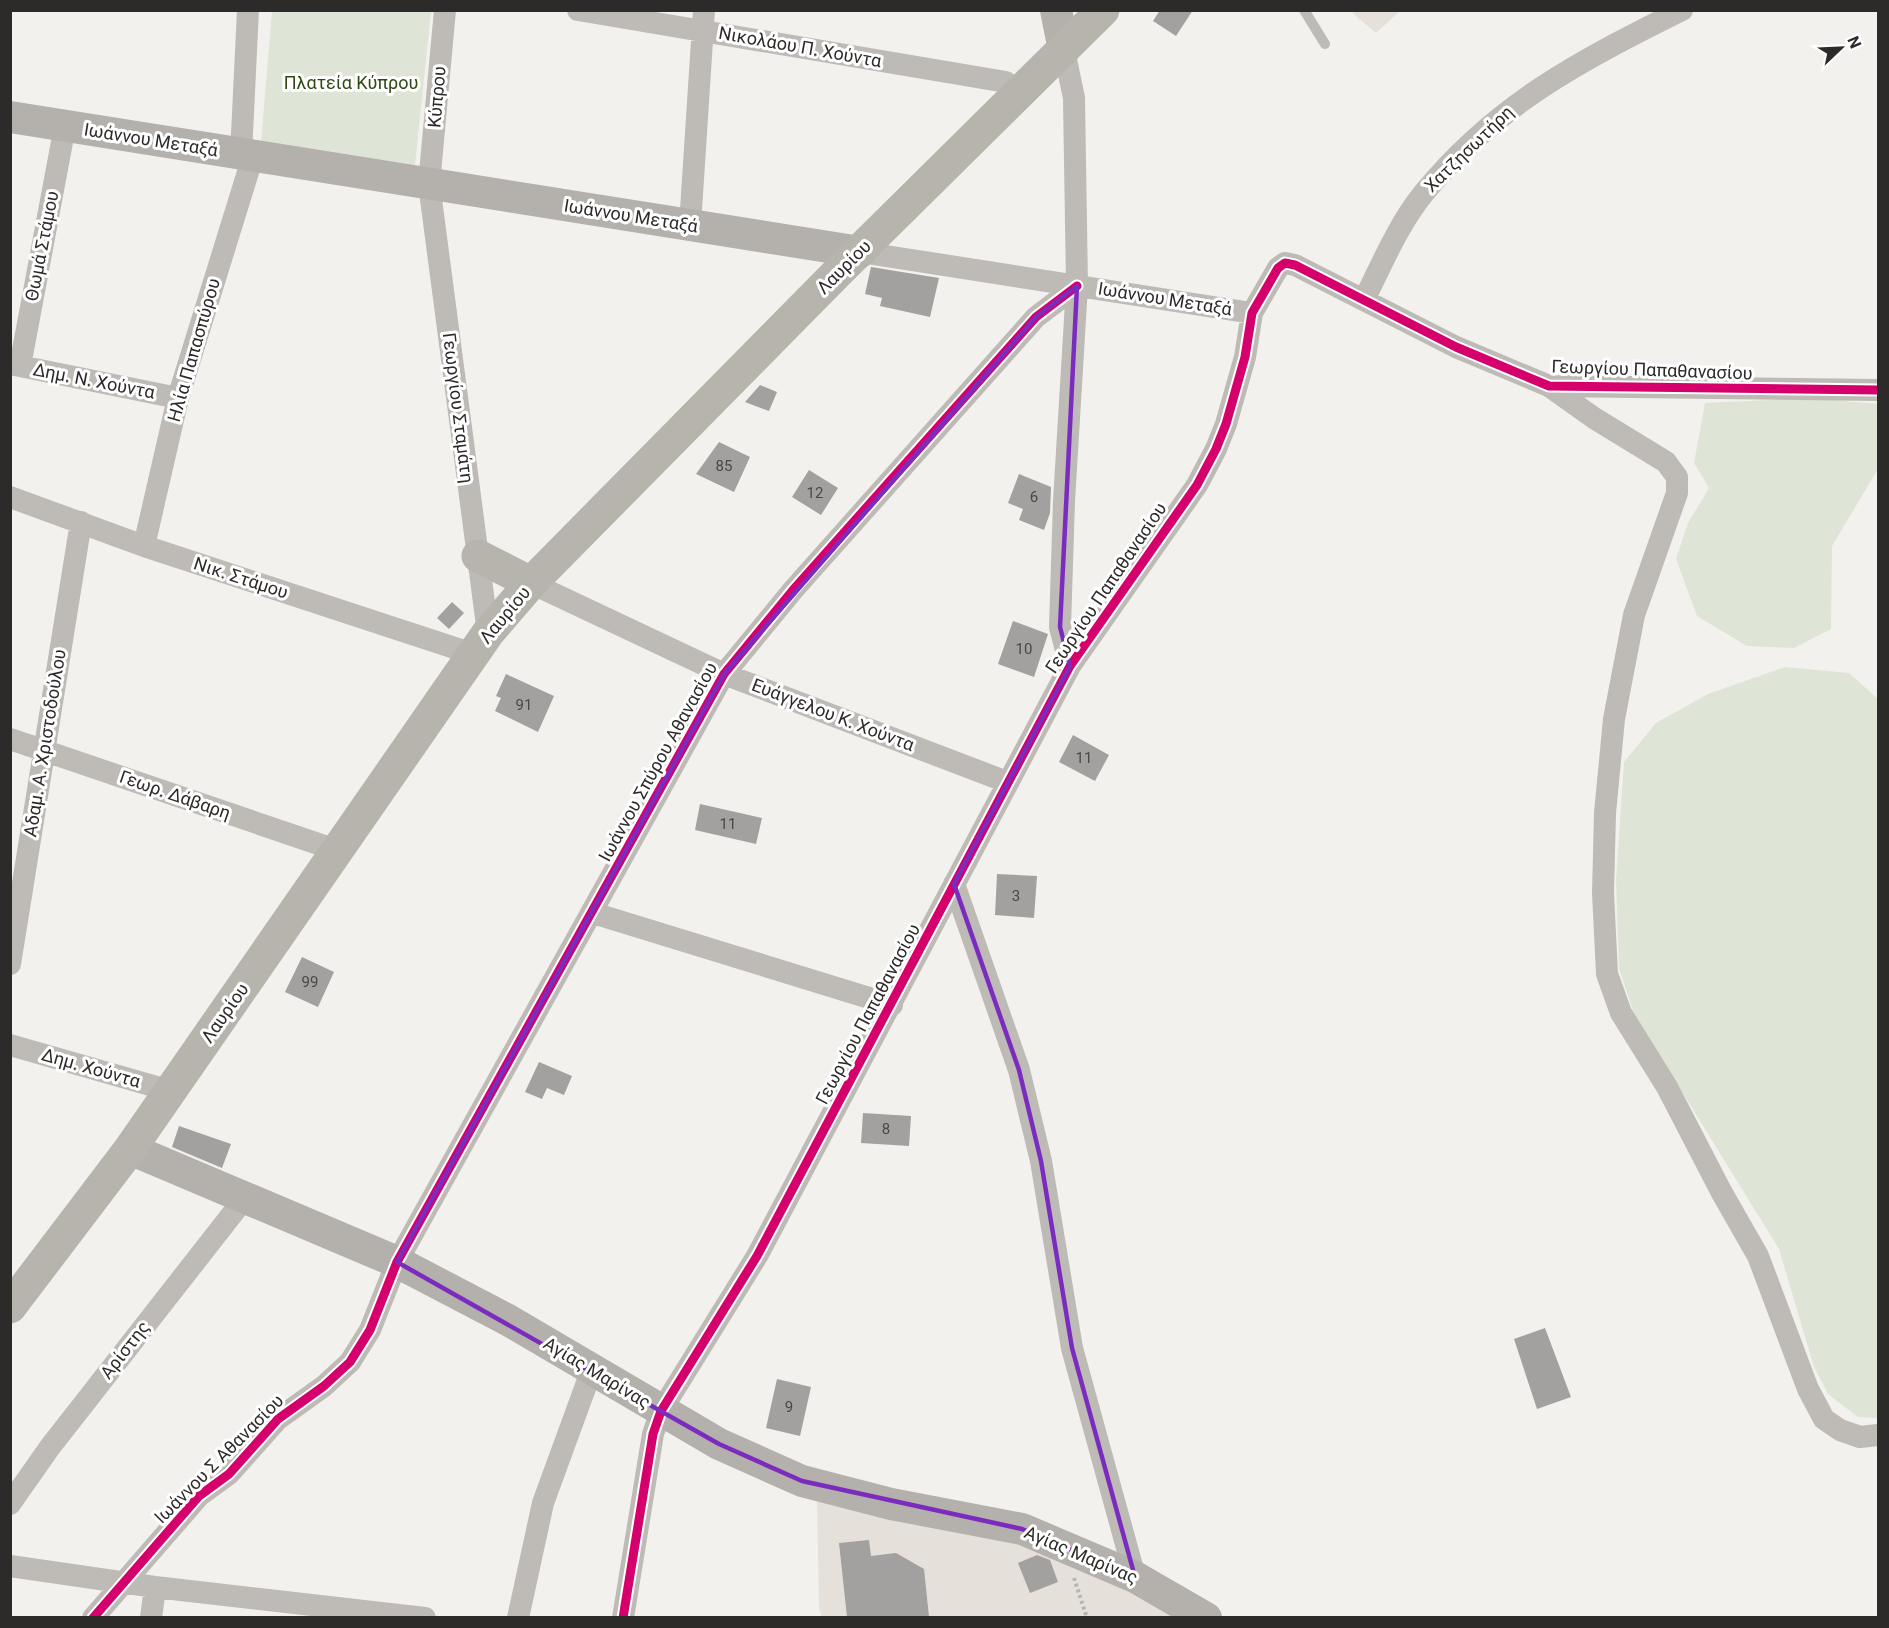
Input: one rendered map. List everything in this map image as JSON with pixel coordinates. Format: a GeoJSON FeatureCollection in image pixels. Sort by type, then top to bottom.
{"type":"FeatureCollection","features":[{"type":"Feature","properties":{"kind":"main road","name":"Λαυρίου"},"geometry":{"type":"LineString","coordinates":[[10,1307],[130,1149],[339,851],[480,644],[531,583],[1103,10]]}},
{"type":"Feature","properties":{"kind":"main road"},"geometry":{"type":"LineString","coordinates":[[477,556],[531,583]]}},
{"type":"Feature","properties":{"kind":"street","name":"Ηλία Παπασπύρου"},"geometry":{"type":"LineString","coordinates":[[144,546],[178,398],[247,155],[248,10]]}},
{"type":"Feature","properties":{"kind":"street","name":"Κύπρου"},"geometry":{"type":"LineString","coordinates":[[429,183],[445,10]]}},
{"type":"Feature","properties":{"kind":"street","name":"Νικολάου Π. Χούντα"},"geometry":{"type":"LineString","coordinates":[[578,10],[703,20],[1006,82],[1017,94]]}},
{"type":"Feature","properties":{"kind":"street"},"geometry":{"type":"LineString","coordinates":[[1056,10],[1074,98],[1077,286],[1064,501],[1060,627],[1070,666]]}},
{"type":"Feature","properties":{"kind":"street","name":"Χατζησωτήρη"},"geometry":{"type":"LineString","coordinates":[[1365,298],[1391,246],[1421,196],[1487,127],[1527,95],[1573,67],[1682,10]]}},
{"type":"Feature","properties":{"kind":"street"},"geometry":{"type":"LineString","coordinates":[[690,225],[703,20]]}},
{"type":"Feature","properties":{"kind":"street","name":"Ιωάννου Μεταξά"},"geometry":{"type":"LineString","coordinates":[[10,117],[1252,313]]}},
{"type":"Feature","properties":{"kind":"street","name":"Θωμά Στάμου"},"geometry":{"type":"LineString","coordinates":[[15,365],[65,126]]}},
{"type":"Feature","properties":{"kind":"street","name":"Γεωργίου Σταμάτη"},"geometry":{"type":"LineString","coordinates":[[429,183],[477,556],[480,644]]}},
{"type":"Feature","properties":{"kind":"street","name":"Γεωργίου Παπαθανασίου"},"geometry":{"type":"LineString","coordinates":[[623,1617],[653,1434],[661,1411],[757,1256],[1070,666],[1197,484],[1216,449],[1245,357],[1252,313],[1278,268],[1285,263],[1294,265],[1365,298],[1456,347],[1549,386],[1878,390]]}},
{"type":"Feature","properties":{"kind":"street","name":"Ιωάννου Σπύρου Αθανασίου"},"geometry":{"type":"LineString","coordinates":[[398,1262],[724,674],[793,590],[1036,316],[1077,286]]}},
{"type":"Feature","properties":{"kind":"street","name":"Δημ. Ν. Χούντα"},"geometry":{"type":"LineString","coordinates":[[15,365],[178,398]]}},
{"type":"Feature","properties":{"kind":"street"},"geometry":{"type":"LineString","coordinates":[[1549,386],[1594,418],[1666,462],[1677,477],[1677,493],[1634,615],[1614,719],[1605,824],[1603,893],[1607,974],[1621,1012],[1667,1087],[1722,1193],[1758,1256],[1808,1389],[1824,1419],[1840,1430],[1860,1437],[1878,1435]]}},
{"type":"Feature","properties":{"kind":"street","name":"Νικ. Στάμου"},"geometry":{"type":"LineString","coordinates":[[10,497],[144,546],[480,644]]}},
{"type":"Feature","properties":{"kind":"street","name":"Αδαμ. Α. Χριστοδούλου"},"geometry":{"type":"LineString","coordinates":[[10,964],[81,522]]}},
{"type":"Feature","properties":{"kind":"street","name":"Ευάγγελου Κ. Χούντα"},"geometry":{"type":"LineString","coordinates":[[531,583],[724,674],[1007,782]]}},
{"type":"Feature","properties":{"kind":"street","name":"Γεωρ. Δάβαρη"},"geometry":{"type":"LineString","coordinates":[[10,739],[339,851]]}},
{"type":"Feature","properties":{"kind":"street"},"geometry":{"type":"LineString","coordinates":[[954,884],[1019,1070],[1041,1161],[1072,1348],[1135,1577]]}},
{"type":"Feature","properties":{"kind":"street"},"geometry":{"type":"LineString","coordinates":[[593,912],[892,1005]]}},
{"type":"Feature","properties":{"kind":"street","name":"Δημ. Χούντα"},"geometry":{"type":"LineString","coordinates":[[10,1045],[171,1091]]}},
{"type":"Feature","properties":{"kind":"street","name":"Αγίας Μαρίνας"},"geometry":{"type":"LineString","coordinates":[[130,1149],[398,1262],[592,1369],[719,1444],[802,1481],[891,1504],[1022,1529],[1135,1577],[1206,1617]]}},
{"type":"Feature","properties":{"kind":"street","name":"Αρίστης"},"geometry":{"type":"LineString","coordinates":[[10,1504],[50,1447],[244,1199]]}},
{"type":"Feature","properties":{"kind":"street","name":"Ιωάννου Σ Αθανασίου"},"geometry":{"type":"LineString","coordinates":[[93,1617],[200,1496],[229,1474],[278,1419],[324,1386],[350,1362],[361,1349],[374,1322],[398,1262]]}},
{"type":"Feature","properties":{"kind":"street"},"geometry":{"type":"LineString","coordinates":[[518,1617],[543,1503],[592,1369]]}},
{"type":"Feature","properties":{"kind":"street"},"geometry":{"type":"LineString","coordinates":[[10,1566],[155,1587],[425,1617]]}},
{"type":"Feature","properties":{"kind":"street"},"geometry":{"type":"LineString","coordinates":[[151,1617],[155,1587]]}},
{"type":"Feature","properties":{"kind":"lane"},"geometry":{"type":"LineString","coordinates":[[1304,10],[1325,44]]}},
{"type":"Feature","properties":{"kind":"path"},"geometry":{"type":"LineString","coordinates":[[1066,1548],[1087,1617]]}},
{"type":"Feature","properties":{"kind":"highlighted area"},"geometry":{"type":"Polygon","coordinates":[[[1077,286],[1060,627],[1070,666],[954,884],[1019,1070],[1041,1161],[1072,1348],[1135,1577],[1022,1529],[802,1481],[719,1444],[397,1262],[724,674],[1036,317],[1077,286]]]}},
{"type":"Feature","properties":{"kind":"shaded area"},"geometry":{"type":"Polygon","coordinates":[[[1350,11],[1400,11],[1376,33],[1350,11]]]}},
{"type":"Feature","properties":{"kind":"shaded area"},"geometry":{"type":"Polygon","coordinates":[[[817,1500],[1020,1538],[1184,1617],[822,1617],[819,1608],[817,1500]]]}},
{"type":"Feature","properties":{"kind":"green space","name":"Πλατεία Κύπρου"},"geometry":{"type":"Polygon","coordinates":[[[272,11],[431,11],[415,165],[261,142],[272,11]]]}},
{"type":"Feature","properties":{"kind":"green space"},"geometry":{"type":"Polygon","coordinates":[[[1810,398],[1878,404],[1878,469],[1832,546],[1831,629],[1794,648],[1747,646],[1697,616],[1676,559],[1688,523],[1709,488],[1694,463],[1705,403],[1810,398]]]}},
{"type":"Feature","properties":{"kind":"green space"},"geometry":{"type":"Polygon","coordinates":[[[1785,667],[1849,673],[1878,699],[1878,1418],[1858,1417],[1828,1394],[1814,1367],[1779,1249],[1634,1014],[1619,968],[1616,880],[1624,762],[1656,723],[1708,694],[1785,667]]]}},
{"type":"Feature","properties":{"kind":"building"},"geometry":{"type":"Polygon","coordinates":[[[1160,10],[1193,10],[1176,36],[1153,21],[1160,10]]]}},
{"type":"Feature","properties":{"kind":"building"},"geometry":{"type":"Polygon","coordinates":[[[871,267],[939,278],[930,317],[880,306],[882,298],[865,294],[871,267]]]}},
{"type":"Feature","properties":{"kind":"building"},"geometry":{"type":"Polygon","coordinates":[[[760,385],[777,392],[769,411],[745,402],[760,385]]]}},
{"type":"Feature","properties":{"kind":"building"},"geometry":{"type":"Polygon","coordinates":[[[719,442],[750,457],[734,492],[696,474],[719,442]]]}},
{"type":"Feature","properties":{"kind":"building"},"geometry":{"type":"Polygon","coordinates":[[[809,470],[838,488],[821,515],[792,497],[809,470]]]}},
{"type":"Feature","properties":{"kind":"building"},"geometry":{"type":"Polygon","coordinates":[[[1019,474],[1051,487],[1050,513],[1044,530],[1019,520],[1023,509],[1008,503],[1019,474]]]}},
{"type":"Feature","properties":{"kind":"building"},"geometry":{"type":"Polygon","coordinates":[[[452,602],[464,613],[449,629],[437,618],[452,602]]]}},
{"type":"Feature","properties":{"kind":"building"},"geometry":{"type":"Polygon","coordinates":[[[1013,621],[1048,634],[1034,677],[998,664],[1013,621]]]}},
{"type":"Feature","properties":{"kind":"building"},"geometry":{"type":"Polygon","coordinates":[[[506,674],[554,696],[538,732],[495,711],[501,698],[496,696],[506,674]]]}},
{"type":"Feature","properties":{"kind":"building"},"geometry":{"type":"Polygon","coordinates":[[[1073,735],[1109,755],[1095,781],[1059,762],[1073,735]]]}},
{"type":"Feature","properties":{"kind":"building"},"geometry":{"type":"Polygon","coordinates":[[[700,804],[762,818],[756,844],[695,830],[700,804]]]}},
{"type":"Feature","properties":{"kind":"building"},"geometry":{"type":"Polygon","coordinates":[[[997,874],[1037,876],[1034,918],[995,915],[997,874]]]}},
{"type":"Feature","properties":{"kind":"building"},"geometry":{"type":"Polygon","coordinates":[[[302,957],[334,972],[318,1007],[285,992],[302,957]]]}},
{"type":"Feature","properties":{"kind":"building"},"geometry":{"type":"Polygon","coordinates":[[[539,1062],[572,1076],[564,1095],[547,1088],[542,1099],[525,1092],[539,1062]]]}},
{"type":"Feature","properties":{"kind":"building"},"geometry":{"type":"Polygon","coordinates":[[[863,1113],[911,1116],[909,1146],[861,1143],[863,1113]]]}},
{"type":"Feature","properties":{"kind":"building"},"geometry":{"type":"Polygon","coordinates":[[[179,1126],[231,1144],[222,1168],[172,1147],[179,1126]]]}},
{"type":"Feature","properties":{"kind":"building"},"geometry":{"type":"Polygon","coordinates":[[[1545,1328],[1571,1397],[1537,1409],[1514,1339],[1545,1328]]]}},
{"type":"Feature","properties":{"kind":"building"},"geometry":{"type":"Polygon","coordinates":[[[777,1379],[811,1387],[800,1436],[766,1428],[777,1379]]]}},
{"type":"Feature","properties":{"kind":"building"},"geometry":{"type":"Polygon","coordinates":[[[869,1540],[871,1556],[896,1553],[924,1569],[929,1617],[847,1617],[839,1543],[869,1540]]]}},
{"type":"Feature","properties":{"kind":"building"},"geometry":{"type":"Polygon","coordinates":[[[1037,1555],[1050,1560],[1058,1582],[1030,1593],[1018,1563],[1037,1555]]]}},
{"type":"Feature","properties":{"kind":"cycle path"},"geometry":{"type":"LineString","coordinates":[[623,1618],[653,1434],[661,1411],[757,1256],[1070,666],[1197,485],[1226,424],[1245,357],[1252,313],[1278,268],[1285,263],[1295,265],[1456,347],[1549,386],[1878,390]]}},
{"type":"Feature","properties":{"kind":"cycle path"},"geometry":{"type":"LineString","coordinates":[[93,1618],[199,1496],[229,1474],[278,1419],[324,1386],[350,1362],[370,1330],[397,1262],[724,674],[793,590],[1036,317],[1077,286]]}}]}
